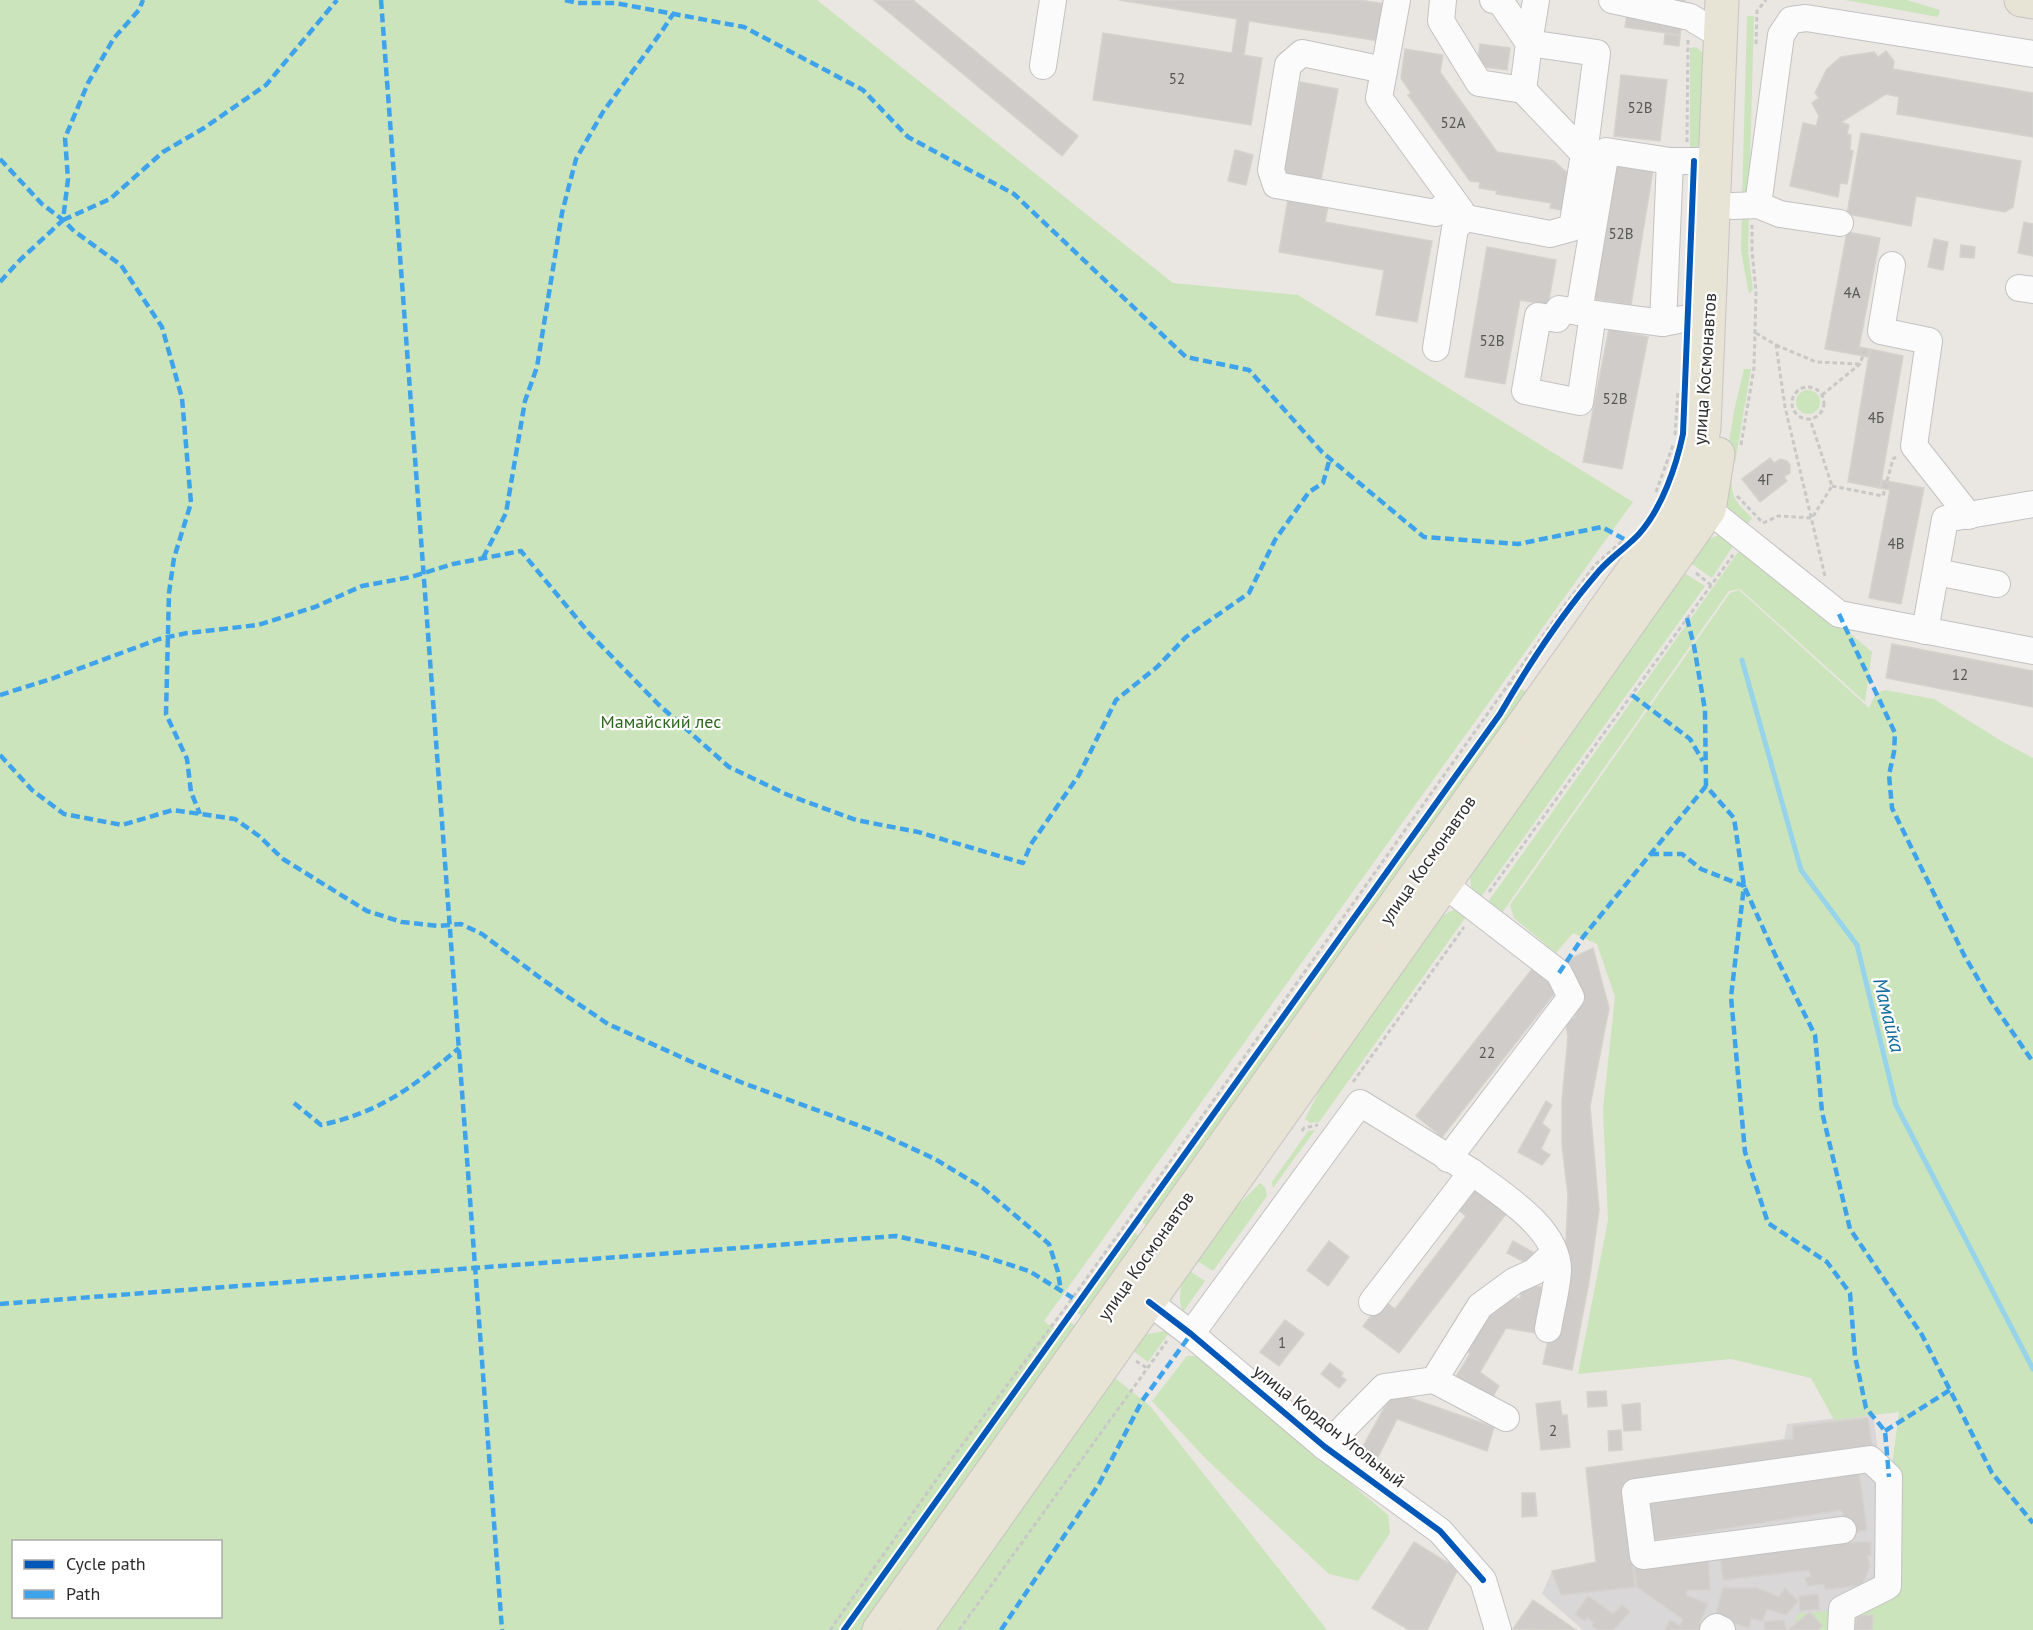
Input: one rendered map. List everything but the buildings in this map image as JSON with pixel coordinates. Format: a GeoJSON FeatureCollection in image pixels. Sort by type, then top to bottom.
{"type":"FeatureCollection","features":[{"type":"Feature","properties":{"kind":"main road"},"geometry":{"type":"LineString","coordinates":[[2021,0],[2033,2]]}},
{"type":"Feature","properties":{"kind":"main road","name":"улица Космонавтов"},"geometry":{"type":"LineString","coordinates":[[879,1630],[1681,497],[1698,460],[1704,428],[1720,35],[1737,1]]}},
{"type":"Feature","properties":{"kind":"main road","name":"улица Космонавтов"},"geometry":{"type":"LineString","coordinates":[[916,1630],[1445,885],[1723,427],[1748,206],[1737,1]]}},
{"type":"Feature","properties":{"kind":"street"},"geometry":{"type":"LineString","coordinates":[[1043,66],[1053,0]]}},
{"type":"Feature","properties":{"kind":"street"},"geometry":{"type":"LineString","coordinates":[[1396,0],[1379,98],[1459,208],[1436,348]]}},
{"type":"Feature","properties":{"kind":"street"},"geometry":{"type":"LineString","coordinates":[[1443,0],[1441,21],[1479,83],[1523,90],[1584,154]]}},
{"type":"Feature","properties":{"kind":"street"},"geometry":{"type":"LineString","coordinates":[[1384,70],[1302,53],[1288,65],[1270,170],[1276,185],[1436,213],[1459,208],[1551,234],[1572,228],[1597,53],[1529,43],[1500,1],[1493,0]]}},
{"type":"Feature","properties":{"kind":"street"},"geometry":{"type":"LineString","coordinates":[[1523,90],[1536,0]]}},
{"type":"Feature","properties":{"kind":"street"},"geometry":{"type":"LineString","coordinates":[[1612,0],[1690,17],[1720,35]]}},
{"type":"Feature","properties":{"kind":"street"},"geometry":{"type":"LineString","coordinates":[[1840,222],[1779,214],[1748,206],[1781,35],[1791,20],[1806,18],[2033,54]]}},
{"type":"Feature","properties":{"kind":"street"},"geometry":{"type":"LineString","coordinates":[[1709,314],[1663,323],[1586,313],[1606,151],[1670,161],[1716,161]]}},
{"type":"Feature","properties":{"kind":"street"},"geometry":{"type":"LineString","coordinates":[[1663,323],[1670,161]]}},
{"type":"Feature","properties":{"kind":"street"},"geometry":{"type":"LineString","coordinates":[[1892,265],[1881,331],[1929,341],[1914,446],[1969,516]]}},
{"type":"Feature","properties":{"kind":"street"},"geometry":{"type":"LineString","coordinates":[[1681,497],[1839,614],[2033,651]]}},
{"type":"Feature","properties":{"kind":"street"},"geometry":{"type":"LineString","coordinates":[[1925,632],[1945,519],[2033,504]]}},
{"type":"Feature","properties":{"kind":"street"},"geometry":{"type":"LineString","coordinates":[[1936,572],[1997,584]]}},
{"type":"Feature","properties":{"kind":"street"},"geometry":{"type":"LineString","coordinates":[[1445,885],[1559,973],[1571,997],[1448,1159]]}},
{"type":"Feature","properties":{"kind":"street"},"geometry":{"type":"LineString","coordinates":[[1191,1334],[1360,1102],[1472,1172],[1524,1211],[1552,1243],[1558,1269],[1548,1329]]}},
{"type":"Feature","properties":{"kind":"street"},"geometry":{"type":"LineString","coordinates":[[1372,1302],[1472,1172]]}},
{"type":"Feature","properties":{"kind":"street"},"geometry":{"type":"LineString","coordinates":[[1434,1380],[1480,1306],[1514,1281],[1534,1272],[1554,1253]]}},
{"type":"Feature","properties":{"kind":"street","name":"улица Кордон Угольный"},"geometry":{"type":"LineString","coordinates":[[1149,1302],[1191,1334],[1325,1446],[1440,1531],[1483,1580],[1498,1630]]}},
{"type":"Feature","properties":{"kind":"street"},"geometry":{"type":"LineString","coordinates":[[1325,1446],[1384,1387],[1434,1380],[1506,1418]]}},
{"type":"Feature","properties":{"kind":"street"},"geometry":{"type":"LineString","coordinates":[[1841,1630],[1842,1609],[1888,1586],[1889,1477],[1870,1459],[1635,1492],[1643,1556],[1843,1530]]}},
{"type":"Feature","properties":{"kind":"street"},"geometry":{"type":"LineString","coordinates":[[1713,1630],[1716,1627],[1722,1630]]}},
{"type":"Feature","properties":{"kind":"path"},"geometry":{"type":"LineString","coordinates":[[1737,1],[1757,11],[1756,45]]}},
{"type":"Feature","properties":{"kind":"path"},"geometry":{"type":"LineString","coordinates":[[1740,446],[1754,368],[1756,292],[1748,206]]}},
{"type":"Feature","properties":{"kind":"path"},"geometry":{"type":"LineString","coordinates":[[1822,395],[1860,364],[1870,337],[1881,331]]}},
{"type":"Feature","properties":{"kind":"path"},"geometry":{"type":"LineString","coordinates":[[1755,333],[1776,345],[1816,362],[1860,364]]}},
{"type":"Feature","properties":{"kind":"path"},"geometry":{"type":"LineString","coordinates":[[1776,345],[1785,406],[1830,593],[1824,602]]}},
{"type":"Feature","properties":{"kind":"path"},"geometry":{"type":"LineString","coordinates":[[1684,423],[1685,388]]}},
{"type":"Feature","properties":{"kind":"path"},"geometry":{"type":"LineString","coordinates":[[1800,388],[1813,388],[1822,395],[1824,401],[1822,411],[1817,417],[1810,419],[1798,416],[1792,405],[1792,397],[1800,388]]}},
{"type":"Feature","properties":{"kind":"path"},"geometry":{"type":"LineString","coordinates":[[1785,406],[1792,405]]}},
{"type":"Feature","properties":{"kind":"path"},"geometry":{"type":"LineString","coordinates":[[1810,419],[1832,486]]}},
{"type":"Feature","properties":{"kind":"path"},"geometry":{"type":"LineString","coordinates":[[1832,486],[1883,496],[1893,459],[1914,446]]}},
{"type":"Feature","properties":{"kind":"path"},"geometry":{"type":"LineString","coordinates":[[1812,518],[1832,486]]}},
{"type":"Feature","properties":{"kind":"path"},"geometry":{"type":"LineString","coordinates":[[1735,488],[1737,497],[1763,523],[1778,516],[1812,518]]}},
{"type":"Feature","properties":{"kind":"path"},"geometry":{"type":"LineString","coordinates":[[830,1630],[944,1469],[1128,1221],[1559,613],[1595,565],[1624,538]]}},
{"type":"Feature","properties":{"kind":"path"},"geometry":{"type":"LineString","coordinates":[[1512,693],[1562,618],[1600,569],[1632,540]]}},
{"type":"Feature","properties":{"kind":"path"},"geometry":{"type":"LineString","coordinates":[[1055,1334],[1238,1080]]}},
{"type":"Feature","properties":{"kind":"path"},"geometry":{"type":"LineString","coordinates":[[1298,1137],[1304,1128],[1323,1124]]}},
{"type":"Feature","properties":{"kind":"shaded area"},"geometry":{"type":"Polygon","coordinates":[[[1873,1414],[1896,1585],[1848,1630],[1583,1630],[1542,1594],[1552,1571],[1596,1562],[1586,1468],[1784,1439],[1787,1424],[1873,1414]]]}},
{"type":"Feature","properties":{"kind":"green space","name":"Мамайский лес"},"geometry":{"type":"Polygon","coordinates":[[[0,0],[817,0],[1173,283],[1298,295],[1633,502],[1044,1321],[1056,1330],[1065,1318],[1081,1330],[1095,1362],[1150,1406],[1327,1630],[0,1630],[0,0]]]}},
{"type":"Feature","properties":{"kind":"green space"},"geometry":{"type":"Polygon","coordinates":[[[1845,0],[1907,0],[1940,10],[1938,17],[1845,0]]]}},
{"type":"Feature","properties":{"kind":"green space"},"geometry":{"type":"Polygon","coordinates":[[[1747,16],[1754,16],[1749,200],[1742,200],[1747,16]]]}},
{"type":"Feature","properties":{"kind":"green space"},"geometry":{"type":"Polygon","coordinates":[[[1696,47],[1704,54],[1700,145],[1690,149],[1690,48],[1696,47]]]}},
{"type":"Feature","properties":{"kind":"green space"},"geometry":{"type":"Polygon","coordinates":[[[1742,211],[1749,211],[1748,251],[1753,290],[1749,294],[1741,251],[1742,211]]]}},
{"type":"Feature","properties":{"kind":"green space"},"geometry":{"type":"Polygon","coordinates":[[[1744,369],[1751,369],[1735,463],[1726,461],[1744,369]]]}},
{"type":"Feature","properties":{"kind":"green space"},"geometry":{"type":"Polygon","coordinates":[[[1808,390],[1817,393],[1820,402],[1817,411],[1808,414],[1799,411],[1796,402],[1799,393],[1808,390]]]}},
{"type":"Feature","properties":{"kind":"green space"},"geometry":{"type":"Polygon","coordinates":[[[1725,471],[1732,472],[1735,498],[1752,518],[1745,528],[1728,508],[1725,471]]]}},
{"type":"Feature","properties":{"kind":"green space"},"geometry":{"type":"Polygon","coordinates":[[[1720,535],[1737,540],[1712,578],[1689,562],[1706,542],[1720,535]]]}},
{"type":"Feature","properties":{"kind":"green space"},"geometry":{"type":"Polygon","coordinates":[[[1744,544],[1872,652],[1865,702],[1740,589],[1729,591],[1499,917],[1485,906],[1744,544]]]}},
{"type":"Feature","properties":{"kind":"green space"},"geometry":{"type":"Polygon","coordinates":[[[1684,573],[1705,586],[1478,901],[1470,881],[1471,874],[1684,573]]]}},
{"type":"Feature","properties":{"kind":"green space"},"geometry":{"type":"Polygon","coordinates":[[[1739,590],[1869,708],[1876,693],[1885,690],[1934,699],[2033,758],[2033,1630],[1794,1630],[1797,1614],[1828,1611],[1849,1613],[1895,1588],[1884,1527],[1899,1412],[1834,1420],[1811,1378],[1731,1359],[1578,1374],[1608,1220],[1603,1109],[1615,997],[1597,944],[1573,933],[1556,953],[1514,918],[1510,905],[1730,593],[1739,590]]]}},
{"type":"Feature","properties":{"kind":"green space"},"geometry":{"type":"Polygon","coordinates":[[[1519,687],[1527,693],[1151,1229],[1139,1219],[1509,691],[1519,687]]]}},
{"type":"Feature","properties":{"kind":"green space"},"geometry":{"type":"Polygon","coordinates":[[[1453,910],[1468,914],[1319,1122],[1310,1123],[1305,1119],[1328,1073],[1437,919],[1453,910]]]}},
{"type":"Feature","properties":{"kind":"green space"},"geometry":{"type":"Polygon","coordinates":[[[1315,1130],[1273,1188],[1272,1182],[1308,1131],[1315,1130]]]}},
{"type":"Feature","properties":{"kind":"green space"},"geometry":{"type":"Polygon","coordinates":[[[1260,1183],[1265,1187],[1267,1196],[1213,1271],[1194,1259],[1222,1221],[1260,1183]]]}},
{"type":"Feature","properties":{"kind":"green space"},"geometry":{"type":"Polygon","coordinates":[[[1130,1229],[1145,1240],[1087,1320],[1072,1309],[1130,1229]]]}},
{"type":"Feature","properties":{"kind":"green space"},"geometry":{"type":"Polygon","coordinates":[[[1187,1269],[1205,1281],[1183,1312],[1180,1290],[1187,1269]]]}},
{"type":"Feature","properties":{"kind":"green space"},"geometry":{"type":"Polygon","coordinates":[[[1166,1331],[1169,1333],[1148,1362],[1129,1348],[1147,1334],[1166,1331]]]}},
{"type":"Feature","properties":{"kind":"green space"},"geometry":{"type":"Polygon","coordinates":[[[1187,1356],[1200,1356],[1388,1515],[1390,1533],[1358,1581],[1329,1574],[1205,1458],[1152,1401],[1187,1356]]]}},
{"type":"Feature","properties":{"kind":"waterway","name":"Мамайка"},"geometry":{"type":"LineString","coordinates":[[1742,660],[1801,870],[1857,945],[1896,1105],[2033,1369]]}},
{"type":"Feature","properties":{"kind":"marked path"},"geometry":{"type":"LineString","coordinates":[[0,282],[63,220],[68,179],[65,138],[88,83],[114,38],[139,10],[143,0]]}},
{"type":"Feature","properties":{"kind":"marked path"},"geometry":{"type":"LineString","coordinates":[[63,220],[110,199],[163,152],[204,128],[266,85],[337,0]]}},
{"type":"Feature","properties":{"kind":"marked path"},"geometry":{"type":"LineString","coordinates":[[381,0],[502,1630]]}},
{"type":"Feature","properties":{"kind":"marked path"},"geometry":{"type":"LineString","coordinates":[[565,0],[578,3],[615,3],[744,27],[863,90],[908,137],[1014,194],[1186,357],[1249,370],[1322,452],[1424,537],[1518,544],[1602,527],[1624,539]]}},
{"type":"Feature","properties":{"kind":"marked path"},"geometry":{"type":"LineString","coordinates":[[483,558],[506,513],[525,401],[537,367],[562,213],[576,159],[603,112],[673,14]]}},
{"type":"Feature","properties":{"kind":"marked path"},"geometry":{"type":"LineString","coordinates":[[0,159],[42,204],[74,231],[121,265],[162,327],[182,398],[191,503],[174,558],[169,593],[166,714],[187,759],[191,792],[200,814]]}},
{"type":"Feature","properties":{"kind":"marked path"},"geometry":{"type":"LineString","coordinates":[[0,695],[51,679],[159,639],[187,633],[258,625],[315,607],[362,586],[411,577],[453,564],[521,551],[589,633],[658,704],[729,767],[788,795],[856,820],[918,832],[1023,863],[1031,844],[1079,775],[1116,700],[1157,667],[1186,637],[1249,593],[1275,540],[1309,492],[1323,483],[1330,458]]}},
{"type":"Feature","properties":{"kind":"marked path"},"geometry":{"type":"LineString","coordinates":[[1839,614],[1895,733],[1889,775],[1892,808],[1964,955],[1991,1001],[2033,1062]]}},
{"type":"Feature","properties":{"kind":"marked path"},"geometry":{"type":"LineString","coordinates":[[1687,618],[1705,710],[1706,786],[1734,818],[1744,886],[1815,1035],[1822,1112],[1850,1229],[1922,1335],[1992,1473],[2033,1523]]}},
{"type":"Feature","properties":{"kind":"marked path"},"geometry":{"type":"LineString","coordinates":[[1632,695],[1690,739],[1703,761]]}},
{"type":"Feature","properties":{"kind":"marked path"},"geometry":{"type":"LineString","coordinates":[[0,755],[32,790],[64,814],[122,825],[173,810],[235,819],[259,836],[283,859],[367,911],[402,922],[438,926],[461,924],[482,934],[543,980],[608,1024],[692,1062],[879,1133],[935,1159],[983,1188],[1049,1244],[1058,1272],[1061,1292]]}},
{"type":"Feature","properties":{"kind":"marked path"},"geometry":{"type":"LineString","coordinates":[[1559,973],[1583,937],[1706,786]]}},
{"type":"Feature","properties":{"kind":"marked path"},"geometry":{"type":"LineString","coordinates":[[1650,854],[1682,854],[1701,869],[1744,886],[1731,997],[1745,1152],[1768,1223],[1827,1262],[1850,1293],[1855,1356],[1866,1408],[1885,1431],[1889,1477]]}},
{"type":"Feature","properties":{"kind":"marked path"},"geometry":{"type":"LineString","coordinates":[[294,1103],[321,1125],[342,1120],[395,1096],[459,1048]]}},
{"type":"Feature","properties":{"kind":"marked path"},"geometry":{"type":"LineString","coordinates":[[0,1304],[896,1236],[973,1253],[1029,1271],[1073,1298]]}},
{"type":"Feature","properties":{"kind":"marked path"},"geometry":{"type":"LineString","coordinates":[[1001,1630],[1099,1484],[1142,1401],[1191,1334]]}},
{"type":"Feature","properties":{"kind":"marked path"},"geometry":{"type":"LineString","coordinates":[[1885,1431],[1950,1390]]}},
{"type":"Feature","properties":{"kind":"cycle path"},"geometry":{"type":"LineString","coordinates":[[844,1630],[1500,714],[1559,622],[1599,571],[1639,534],[1655,512],[1672,473],[1683,434],[1694,161]]}},
{"type":"Feature","properties":{"kind":"cycle path"},"geometry":{"type":"LineString","coordinates":[[1149,1302],[1191,1334],[1325,1447],[1440,1531],[1483,1580]]}}]}
